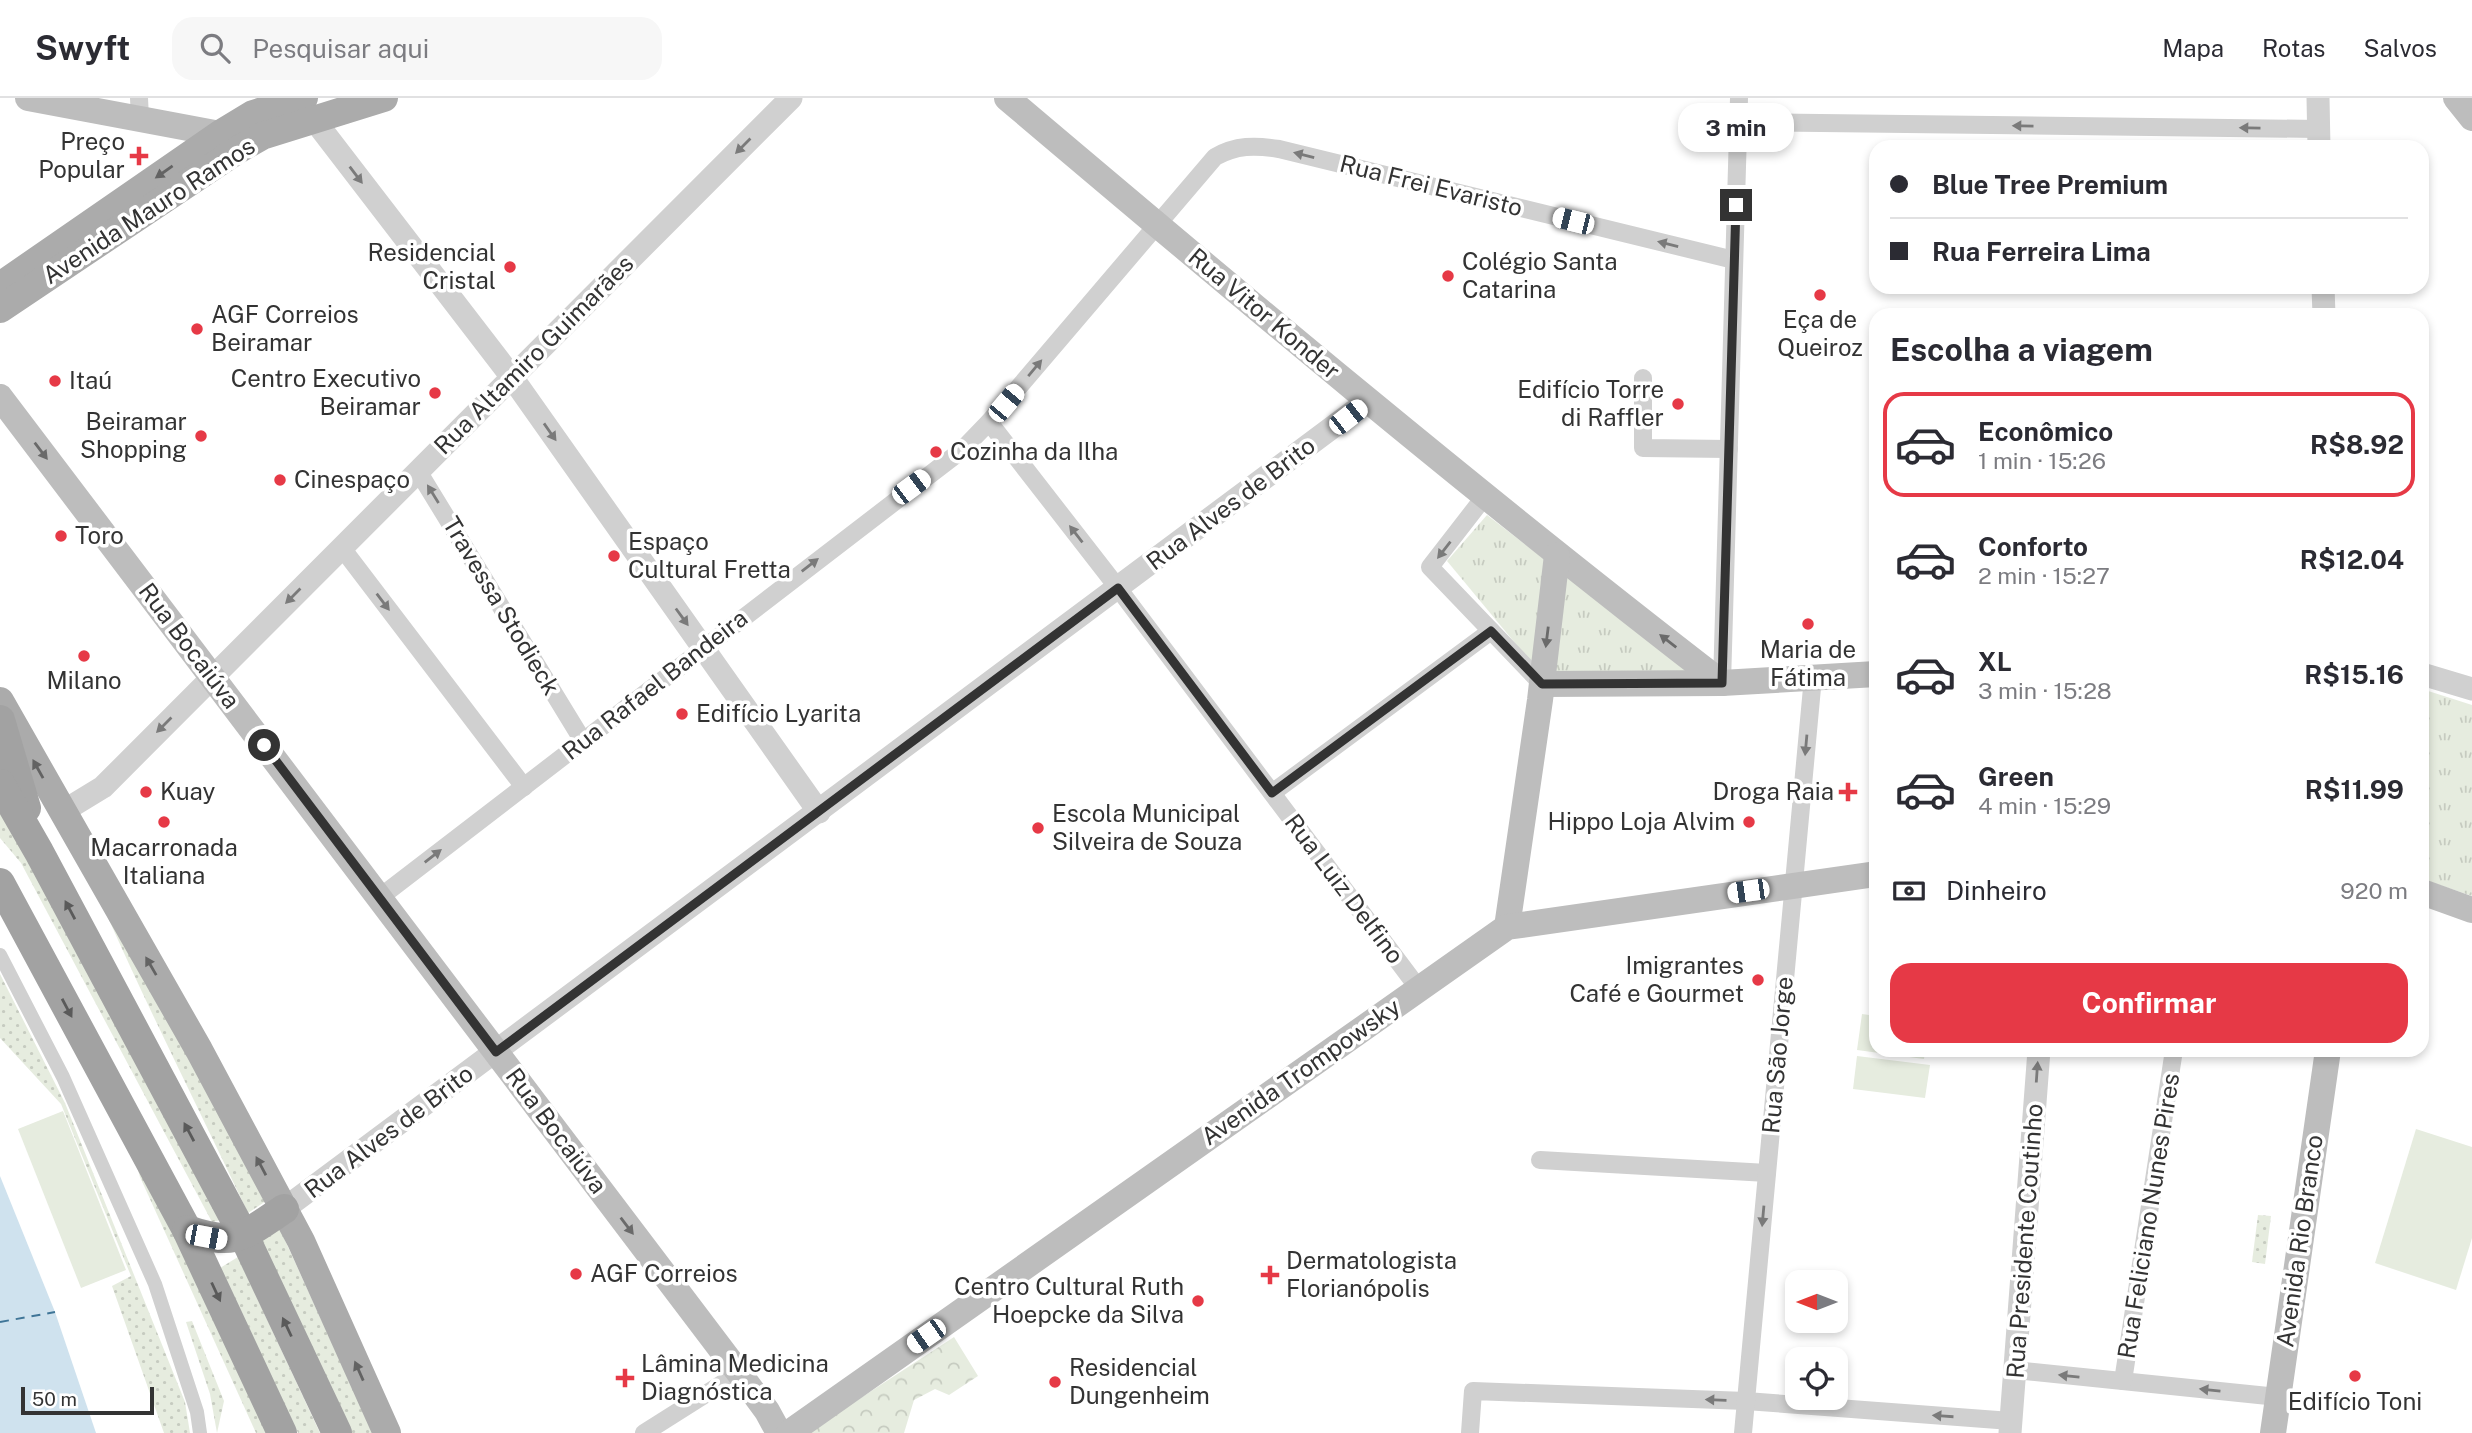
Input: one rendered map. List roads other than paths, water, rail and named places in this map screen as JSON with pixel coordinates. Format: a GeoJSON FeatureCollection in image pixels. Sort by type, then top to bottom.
{"type":"FeatureCollection","features":[{"type":"Feature","properties":{"kind":"highway"},"geometry":{"type":"LineString","coordinates":[[0,720],[39,852]]}},
{"type":"Feature","properties":{"kind":"highway"},"geometry":{"type":"LineString","coordinates":[[0,784],[244,1236],[337,1433]]}},
{"type":"Feature","properties":{"kind":"highway"},"geometry":{"type":"LineString","coordinates":[[0,883],[187,1230],[282,1433]]}},
{"type":"Feature","properties":{"kind":"highway"},"geometry":{"type":"LineString","coordinates":[[187,1230],[222,1240],[244,1236],[284,1209]]}},
{"type":"Feature","properties":{"kind":"main road"},"geometry":{"type":"LineString","coordinates":[[29,98],[139,108],[220,134],[262,136]]}},
{"type":"Feature","properties":{"kind":"main road","name":"Avenida Mauro Ramos"},"geometry":{"type":"LineString","coordinates":[[0,286],[253,114],[384,98]]}},
{"type":"Feature","properties":{"kind":"main road","name":"Rua Vitor Konder"},"geometry":{"type":"LineString","coordinates":[[1007,98],[1557,555],[1722,683]]}},
{"type":"Feature","properties":{"kind":"main road"},"geometry":{"type":"LineString","coordinates":[[2456,98],[2472,118]]}},
{"type":"Feature","properties":{"kind":"main road","name":"Avenida Mauro Ramos"},"geometry":{"type":"LineString","coordinates":[[0,309],[224,159],[309,109]]}},
{"type":"Feature","properties":{"kind":"main road","name":"Rua Bocaiúva"},"geometry":{"type":"LineString","coordinates":[[0,397],[739,1373],[767,1411],[779,1433]]}},
{"type":"Feature","properties":{"kind":"main road"},"geometry":{"type":"LineString","coordinates":[[1557,555],[1542,684],[1507,927],[1869,875]]}},
{"type":"Feature","properties":{"kind":"main road"},"geometry":{"type":"LineString","coordinates":[[1552,591],[1567,579],[1585,577]]}},
{"type":"Feature","properties":{"kind":"main road"},"geometry":{"type":"LineString","coordinates":[[1542,684],[1722,683],[1869,674]]}},
{"type":"Feature","properties":{"kind":"main road"},"geometry":{"type":"LineString","coordinates":[[0,701],[200,1050],[301,1241],[387,1433]]}},
{"type":"Feature","properties":{"kind":"main road"},"geometry":{"type":"LineString","coordinates":[[2429,895],[2472,910]]}},
{"type":"Feature","properties":{"kind":"main road","name":"Avenida Trompowsky"},"geometry":{"type":"LineString","coordinates":[[789,1433],[1507,927]]}},
{"type":"Feature","properties":{"kind":"main road","name":"Avenida Rio Branco"},"geometry":{"type":"LineString","coordinates":[[2273,1433],[2327,1057]]}},
{"type":"Feature","properties":{"kind":"street","name":"Rua Altamiro Guimarães"},"geometry":{"type":"LineString","coordinates":[[62,812],[103,787],[791,98]]}},
{"type":"Feature","properties":{"kind":"street"},"geometry":{"type":"LineString","coordinates":[[1722,683],[1739,98]]}},
{"type":"Feature","properties":{"kind":"street"},"geometry":{"type":"LineString","coordinates":[[1738,122],[2319,138],[2318,98]]}},
{"type":"Feature","properties":{"kind":"street"},"geometry":{"type":"LineString","coordinates":[[309,109],[511,376],[819,812]]}},
{"type":"Feature","properties":{"kind":"street","name":"Rua Frei Evaristo"},"geometry":{"type":"LineString","coordinates":[[1157,225],[1215,157],[1237,147],[1252,145],[1279,149],[1734,260]]}},
{"type":"Feature","properties":{"kind":"street","name":"Rua Rafael Bandeira"},"geometry":{"type":"LineString","coordinates":[[379,898],[962,450],[1157,225]]}},
{"type":"Feature","properties":{"kind":"street"},"geometry":{"type":"LineString","coordinates":[[1643,378],[1643,448],[1728,449]]}},
{"type":"Feature","properties":{"kind":"street","name":"Rua Alves de Brito"},"geometry":{"type":"LineString","coordinates":[[284,1209],[1369,400]]}},
{"type":"Feature","properties":{"kind":"street","name":"Rua Luiz Delfino"},"geometry":{"type":"LineString","coordinates":[[989,422],[1118,588],[1419,989]]}},
{"type":"Feature","properties":{"kind":"street","name":"Travessa Stodieck"},"geometry":{"type":"LineString","coordinates":[[418,471],[583,741]]}},
{"type":"Feature","properties":{"kind":"street"},"geometry":{"type":"LineString","coordinates":[[1485,496],[1430,567],[1542,684]]}},
{"type":"Feature","properties":{"kind":"street"},"geometry":{"type":"LineString","coordinates":[[342,548],[524,787]]}},
{"type":"Feature","properties":{"kind":"street"},"geometry":{"type":"LineString","coordinates":[[1272,793],[1491,631]]}},
{"type":"Feature","properties":{"kind":"street"},"geometry":{"type":"LineString","coordinates":[[2429,676],[2472,690]]}},
{"type":"Feature","properties":{"kind":"street","name":"Rua São Jorge"},"geometry":{"type":"LineString","coordinates":[[1742,1433],[1813,677]]}},
{"type":"Feature","properties":{"kind":"street"},"geometry":{"type":"LineString","coordinates":[[0,956],[63,1077],[155,1284],[197,1412],[200,1433]]}},
{"type":"Feature","properties":{"kind":"street","name":"Rua Presidente Coutinho"},"geometry":{"type":"LineString","coordinates":[[2011,1427],[2038,1057]]}},
{"type":"Feature","properties":{"kind":"street","name":"Rua Feliciano Nunes Pires"},"geometry":{"type":"LineString","coordinates":[[2123,1381],[2173,1057]]}},
{"type":"Feature","properties":{"kind":"street"},"geometry":{"type":"LineString","coordinates":[[1541,1160],[1767,1173]]}},
{"type":"Feature","properties":{"kind":"street"},"geometry":{"type":"LineString","coordinates":[[2015,1370],[2278,1397]]}},
{"type":"Feature","properties":{"kind":"street"},"geometry":{"type":"LineString","coordinates":[[644,1433],[739,1373]]}},
{"type":"Feature","properties":{"kind":"street"},"geometry":{"type":"LineString","coordinates":[[1470,1433],[1473,1391],[1745,1401],[2011,1427]]}},
{"type":"Feature","properties":{"kind":"water"},"geometry":{"type":"Polygon","coordinates":[[[0,1176],[55,1312],[96,1433],[0,1433],[0,1176]]]}},
{"type":"Feature","properties":{"kind":"place","name":"Preço Popular"},"geometry":{"type":"Point","coordinates":[139,156]}},
{"type":"Feature","properties":{"kind":"place","name":"Residencial Cristal"},"geometry":{"type":"Point","coordinates":[510,267]}},
{"type":"Feature","properties":{"kind":"place","name":"Colégio Santa Catarina"},"geometry":{"type":"Point","coordinates":[1448,276]}},
{"type":"Feature","properties":{"kind":"place","name":"Eça de Queiroz"},"geometry":{"type":"Point","coordinates":[1820,295]}},
{"type":"Feature","properties":{"kind":"place","name":"AGF Correios Beiramar"},"geometry":{"type":"Point","coordinates":[197,329]}},
{"type":"Feature","properties":{"kind":"place","name":"Itaú"},"geometry":{"type":"Point","coordinates":[55,381]}},
{"type":"Feature","properties":{"kind":"place","name":"Centro Executivo Beiramar"},"geometry":{"type":"Point","coordinates":[435,393]}},
{"type":"Feature","properties":{"kind":"place","name":"Edifício Torre di Raffler"},"geometry":{"type":"Point","coordinates":[1678,404]}},
{"type":"Feature","properties":{"kind":"place","name":"Beiramar Shopping"},"geometry":{"type":"Point","coordinates":[201,436]}},
{"type":"Feature","properties":{"kind":"place","name":"Cozinha da Ilha"},"geometry":{"type":"Point","coordinates":[936,452]}},
{"type":"Feature","properties":{"kind":"place","name":"Cinespaço"},"geometry":{"type":"Point","coordinates":[280,480]}},
{"type":"Feature","properties":{"kind":"place","name":"Toro"},"geometry":{"type":"Point","coordinates":[61,536]}},
{"type":"Feature","properties":{"kind":"place","name":"Espaço Cultural Fretta"},"geometry":{"type":"Point","coordinates":[614,556]}},
{"type":"Feature","properties":{"kind":"place","name":"Maria de Fátima"},"geometry":{"type":"Point","coordinates":[1808,624]}},
{"type":"Feature","properties":{"kind":"place","name":"Milano"},"geometry":{"type":"Point","coordinates":[84,656]}},
{"type":"Feature","properties":{"kind":"place","name":"Edifício Lyarita"},"geometry":{"type":"Point","coordinates":[682,714]}},
{"type":"Feature","properties":{"kind":"place","name":"Kuay"},"geometry":{"type":"Point","coordinates":[146,792]}},
{"type":"Feature","properties":{"kind":"place","name":"Droga Raia"},"geometry":{"type":"Point","coordinates":[1848,792]}},
{"type":"Feature","properties":{"kind":"place","name":"Macarronada Italiana"},"geometry":{"type":"Point","coordinates":[164,822]}},
{"type":"Feature","properties":{"kind":"place","name":"Hippo Loja Alvim"},"geometry":{"type":"Point","coordinates":[1749,822]}},
{"type":"Feature","properties":{"kind":"place","name":"Escola Municipal Silveira de Souza"},"geometry":{"type":"Point","coordinates":[1038,828]}},
{"type":"Feature","properties":{"kind":"place","name":"Imigrantes Café e Gourmet"},"geometry":{"type":"Point","coordinates":[1758,980]}},
{"type":"Feature","properties":{"kind":"place","name":"AGF Correios"},"geometry":{"type":"Point","coordinates":[576,1274]}},
{"type":"Feature","properties":{"kind":"place","name":"Dermatologista Florianópolis"},"geometry":{"type":"Point","coordinates":[1270,1275]}},
{"type":"Feature","properties":{"kind":"place","name":"Centro Cultural Ruth Hoepcke da Silva"},"geometry":{"type":"Point","coordinates":[1198,1301]}},
{"type":"Feature","properties":{"kind":"place","name":"Edifício Toni"},"geometry":{"type":"Point","coordinates":[2355,1376]}},
{"type":"Feature","properties":{"kind":"place","name":"Lâmina Medicina Diagnóstica"},"geometry":{"type":"Point","coordinates":[625,1378]}},
{"type":"Feature","properties":{"kind":"place","name":"Residencial Dungenheim"},"geometry":{"type":"Point","coordinates":[1055,1382]}}]}
